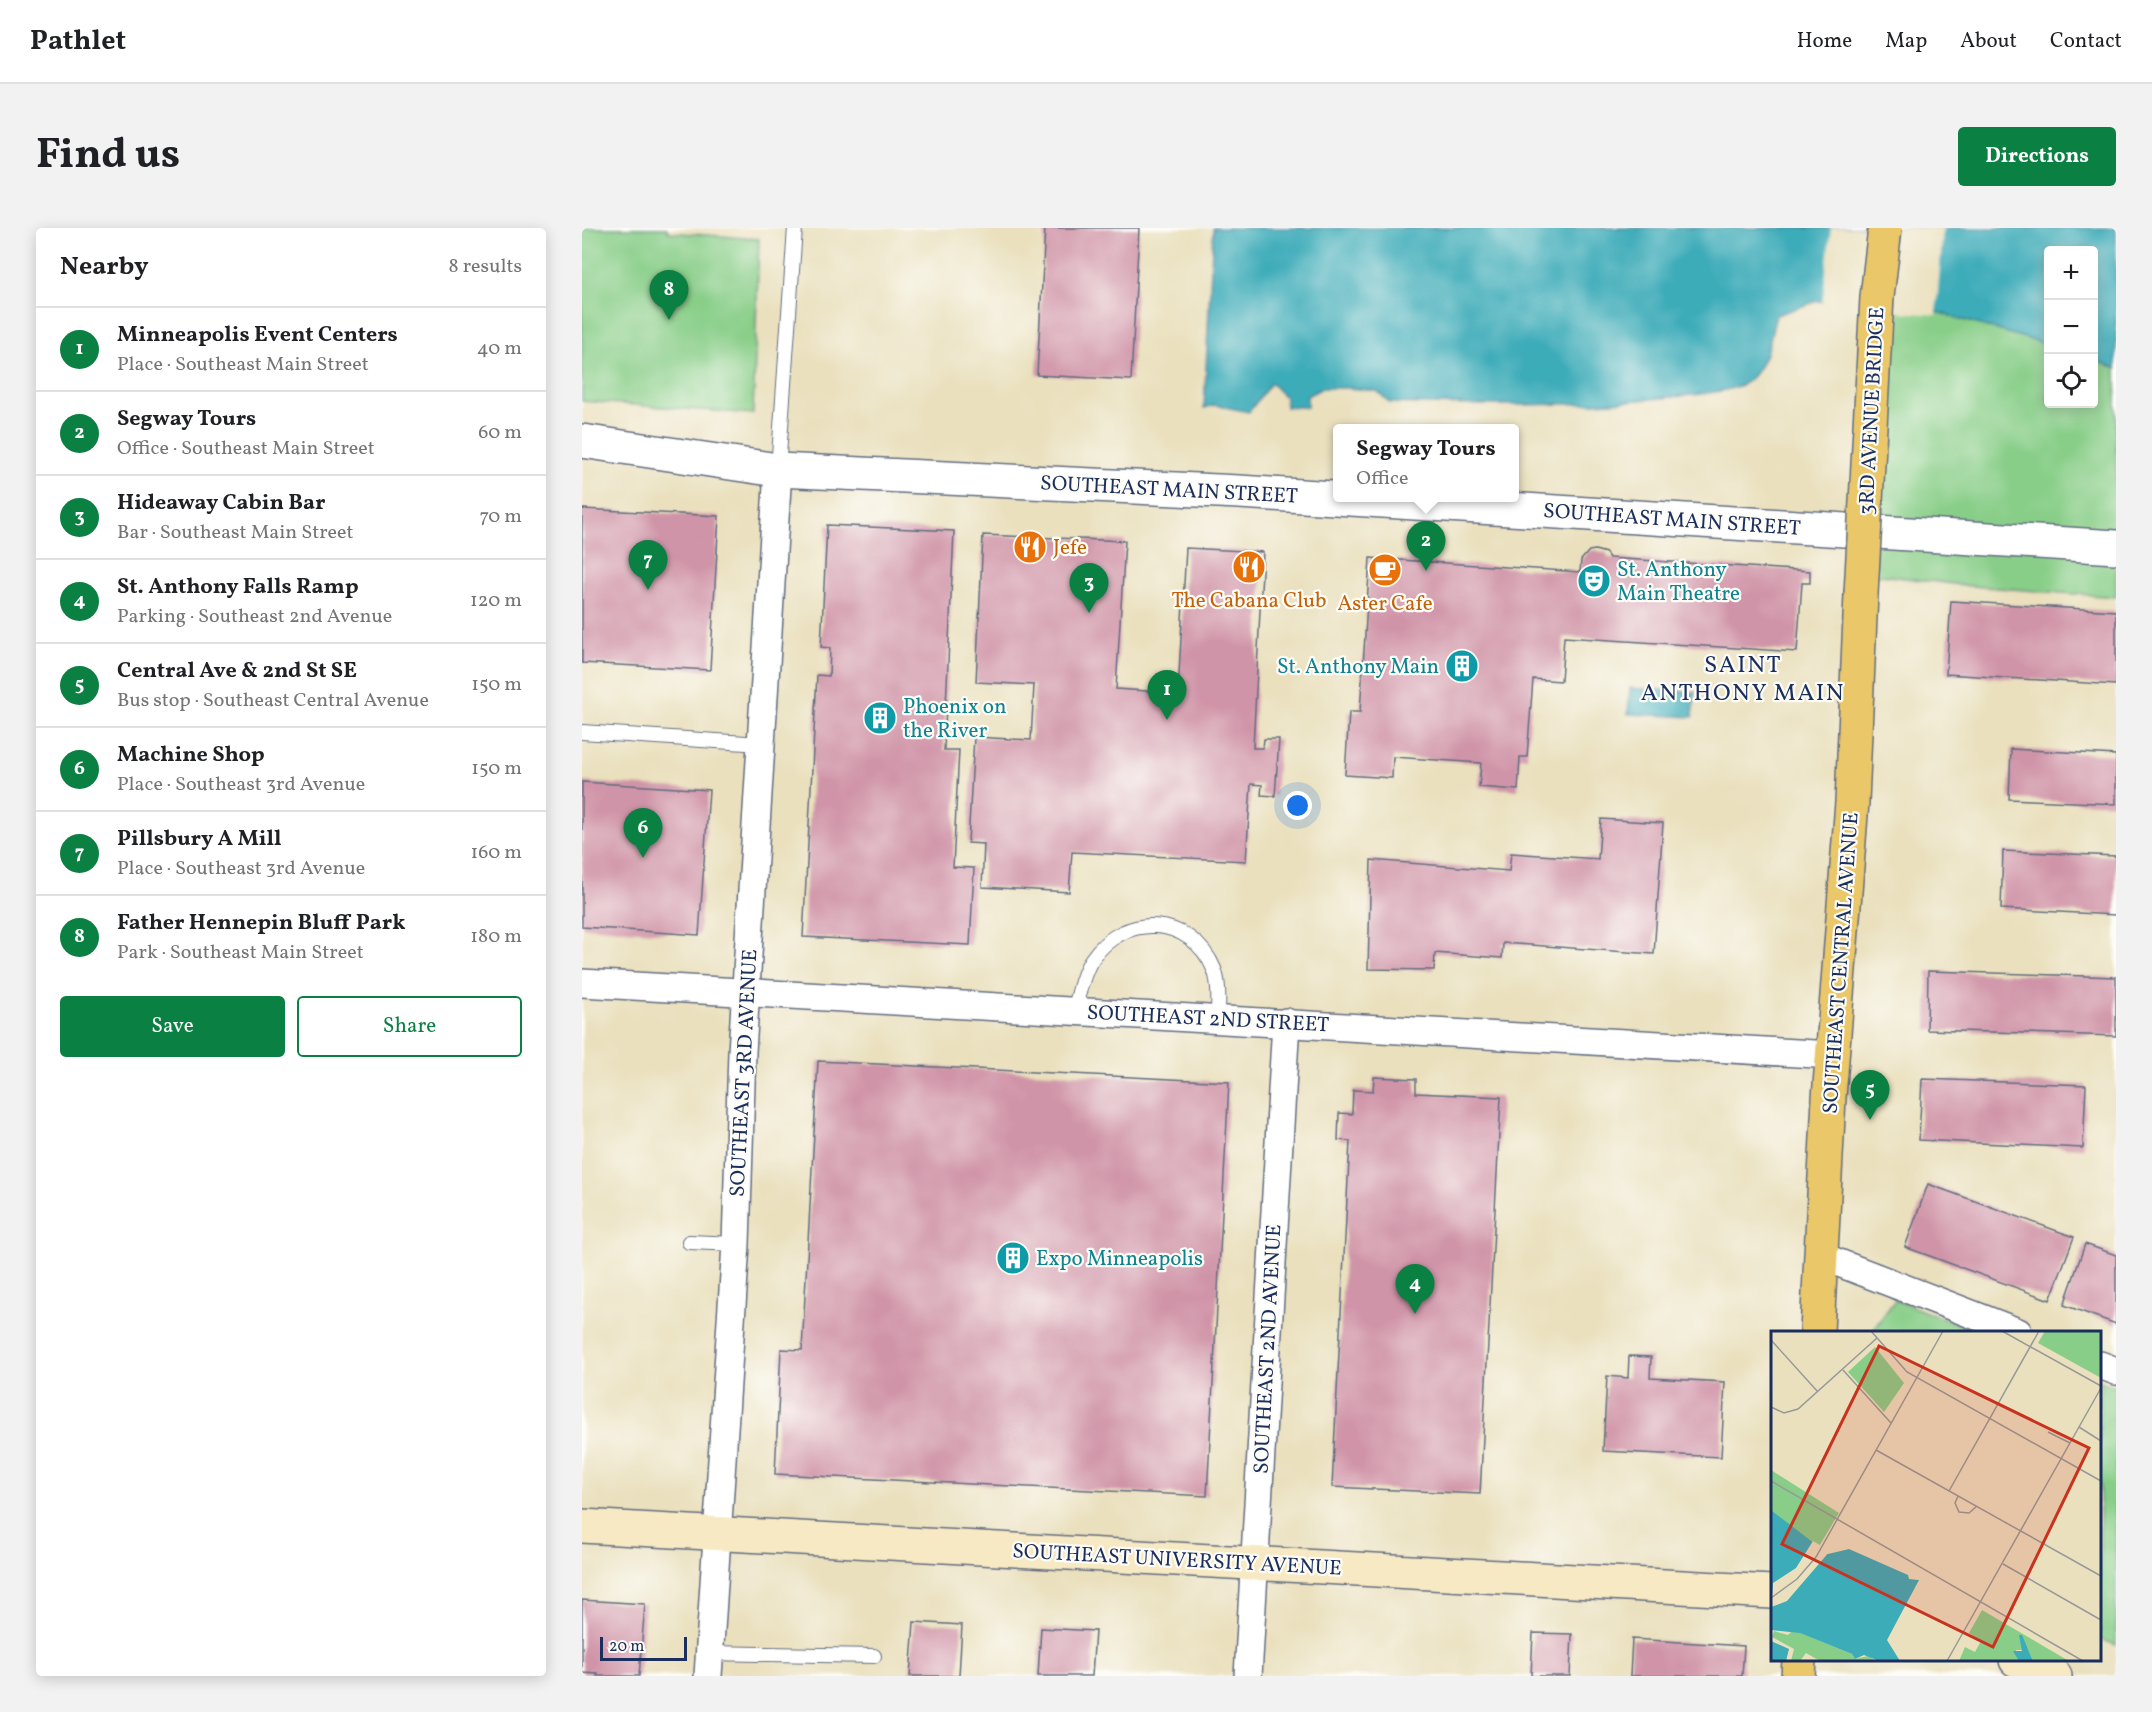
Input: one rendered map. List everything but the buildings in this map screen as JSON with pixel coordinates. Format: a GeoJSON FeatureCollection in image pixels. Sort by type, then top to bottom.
{"type":"FeatureCollection","features":[{"type":"Feature","properties":{"kind":"main road","name":"3RD AVENUE BRIDGE"},"geometry":{"type":"LineString","coordinates":[[1861,594],[1877,297],[1885,228]]}},
{"type":"Feature","properties":{"kind":"main road","name":"SOUTHEAST CENTRAL AVENUE"},"geometry":{"type":"LineString","coordinates":[[1817,1331],[1829,1098],[1852,802],[1861,594]]}},
{"type":"Feature","properties":{"kind":"main road","name":"SOUTHEAST UNIVERSITY AVENUE"},"geometry":{"type":"LineString","coordinates":[[582,1526],[1771,1592]]}},
{"type":"Feature","properties":{"kind":"main road"},"geometry":{"type":"LineString","coordinates":[[1798,1676],[1799,1661]]}},
{"type":"Feature","properties":{"kind":"main road"},"geometry":{"type":"LineString","coordinates":[[2021,1661],[2055,1676]]}},
{"type":"Feature","properties":{"kind":"street","name":"SOUTHEAST MAIN STREET"},"geometry":{"type":"LineString","coordinates":[[582,441],[778,470],[1333,498]]}},
{"type":"Feature","properties":{"kind":"street","name":"SOUTHEAST 3RD AVENUE"},"geometry":{"type":"LineString","coordinates":[[709,1664],[736,1244],[742,1052],[778,470]]}},
{"type":"Feature","properties":{"kind":"street","name":"SOUTHEAST MAIN STREET"},"geometry":{"type":"LineString","coordinates":[[1398,502],[2116,547]]}},
{"type":"Feature","properties":{"kind":"street","name":"SOUTHEAST 2ND STREET"},"geometry":{"type":"LineString","coordinates":[[582,983],[1833,1055]]}},
{"type":"Feature","properties":{"kind":"street","name":"SOUTHEAST 2ND AVENUE"},"geometry":{"type":"LineString","coordinates":[[1248,1676],[1286,1022]]}},
{"type":"Feature","properties":{"kind":"street"},"geometry":{"type":"LineString","coordinates":[[1821,1256],[2015,1331]]}},
{"type":"Feature","properties":{"kind":"street"},"geometry":{"type":"LineString","coordinates":[[2101,1365],[2116,1371]]}},
{"type":"Feature","properties":{"kind":"lane"},"geometry":{"type":"LineString","coordinates":[[778,470],[795,228]]}},
{"type":"Feature","properties":{"kind":"lane"},"geometry":{"type":"LineString","coordinates":[[582,732],[761,744]]}},
{"type":"Feature","properties":{"kind":"lane"},"geometry":{"type":"LineString","coordinates":[[1074,1011],[1084,974],[1101,947],[1127,930],[1144,926],[1165,926],[1179,931],[1195,942],[1214,968],[1217,981],[1218,1018]]}},
{"type":"Feature","properties":{"kind":"lane"},"geometry":{"type":"LineString","coordinates":[[689,1242],[736,1244]]}},
{"type":"Feature","properties":{"kind":"lane"},"geometry":{"type":"LineString","coordinates":[[709,1664],[874,1656]]}},
{"type":"Feature","properties":{"kind":"green space"},"geometry":{"type":"Polygon","coordinates":[[[582,228],[667,228],[668,232],[759,239],[753,414],[582,401],[582,228]]]}},
{"type":"Feature","properties":{"kind":"green space"},"geometry":{"type":"Polygon","coordinates":[[[1897,307],[1934,311],[2044,344],[2044,408],[2098,408],[2098,361],[2116,368],[2116,597],[1970,586],[1874,574],[1897,307]]]}},
{"type":"Feature","properties":{"kind":"green space"},"geometry":{"type":"Polygon","coordinates":[[[1895,1300],[1975,1331],[1874,1331],[1895,1300]]]}},
{"type":"Feature","properties":{"kind":"green space"},"geometry":{"type":"Polygon","coordinates":[[[2101,1381],[2116,1387],[2116,1645],[2101,1639],[2101,1381]]]}},
{"type":"Feature","properties":{"kind":"water"},"geometry":{"type":"Polygon","coordinates":[[[1213,228],[2116,228],[2116,368],[2098,361],[2098,246],[2044,246],[2044,344],[1934,311],[1818,301],[1776,315],[1767,351],[1754,375],[1742,384],[1716,392],[1609,402],[1463,405],[1390,403],[1377,391],[1322,388],[1307,396],[1307,407],[1286,407],[1285,397],[1271,383],[1249,412],[1215,405],[1204,408],[1213,228]]]}},
{"type":"Feature","properties":{"kind":"water"},"geometry":{"type":"Polygon","coordinates":[[[1630,688],[1695,692],[1693,717],[1628,714],[1630,688]]]}},
{"type":"Feature","properties":{"kind":"pier"},"geometry":{"type":"Polygon","coordinates":[[[1831,228],[1943,228],[1936,315],[1822,305],[1831,228]]]}},
{"type":"Feature","properties":{"kind":"place","name":"Father Hennepin Bluff Park"},"geometry":{"type":"Point","coordinates":[669,320]}},
{"type":"Feature","properties":{"kind":"place","name":"Jefe"},"geometry":{"type":"Point","coordinates":[1030,547]}},
{"type":"Feature","properties":{"kind":"place","name":"The Cabana Club"},"geometry":{"type":"Point","coordinates":[1249,567]}},
{"type":"Feature","properties":{"kind":"place","name":"Aster Cafe"},"geometry":{"type":"Point","coordinates":[1385,570]}},
{"type":"Feature","properties":{"kind":"place","name":"Segway Tours"},"geometry":{"type":"Point","coordinates":[1426,571]}},
{"type":"Feature","properties":{"kind":"place","name":"St. Anthony Main Theatre"},"geometry":{"type":"Point","coordinates":[1594,581]}},
{"type":"Feature","properties":{"kind":"place","name":"Pillsbury A Mill"},"geometry":{"type":"Point","coordinates":[648,590]}},
{"type":"Feature","properties":{"kind":"place","name":"Hideaway Cabin Bar"},"geometry":{"type":"Point","coordinates":[1089,613]}},
{"type":"Feature","properties":{"kind":"place","name":"St. Anthony Main"},"geometry":{"type":"Point","coordinates":[1462,666]}},
{"type":"Feature","properties":{"kind":"place","name":"Phoenix on the River"},"geometry":{"type":"Point","coordinates":[880,718]}},
{"type":"Feature","properties":{"kind":"place","name":"Minneapolis Event Centers"},"geometry":{"type":"Point","coordinates":[1167,720]}},
{"type":"Feature","properties":{"kind":"place","name":"Machine Shop"},"geometry":{"type":"Point","coordinates":[643,858]}},
{"type":"Feature","properties":{"kind":"place","name":"Central Ave & 2nd St SE"},"geometry":{"type":"Point","coordinates":[1870,1120]}},
{"type":"Feature","properties":{"kind":"place","name":"Expo Minneapolis"},"geometry":{"type":"Point","coordinates":[1013,1258]}},
{"type":"Feature","properties":{"kind":"place","name":"St. Anthony Falls Ramp"},"geometry":{"type":"Point","coordinates":[1415,1314]}},
{"type":"Feature","properties":{"kind":"district","name":"SAINT ANTHONY MAIN"},"geometry":{"type":"Point","coordinates":[1743,678]}}]}
